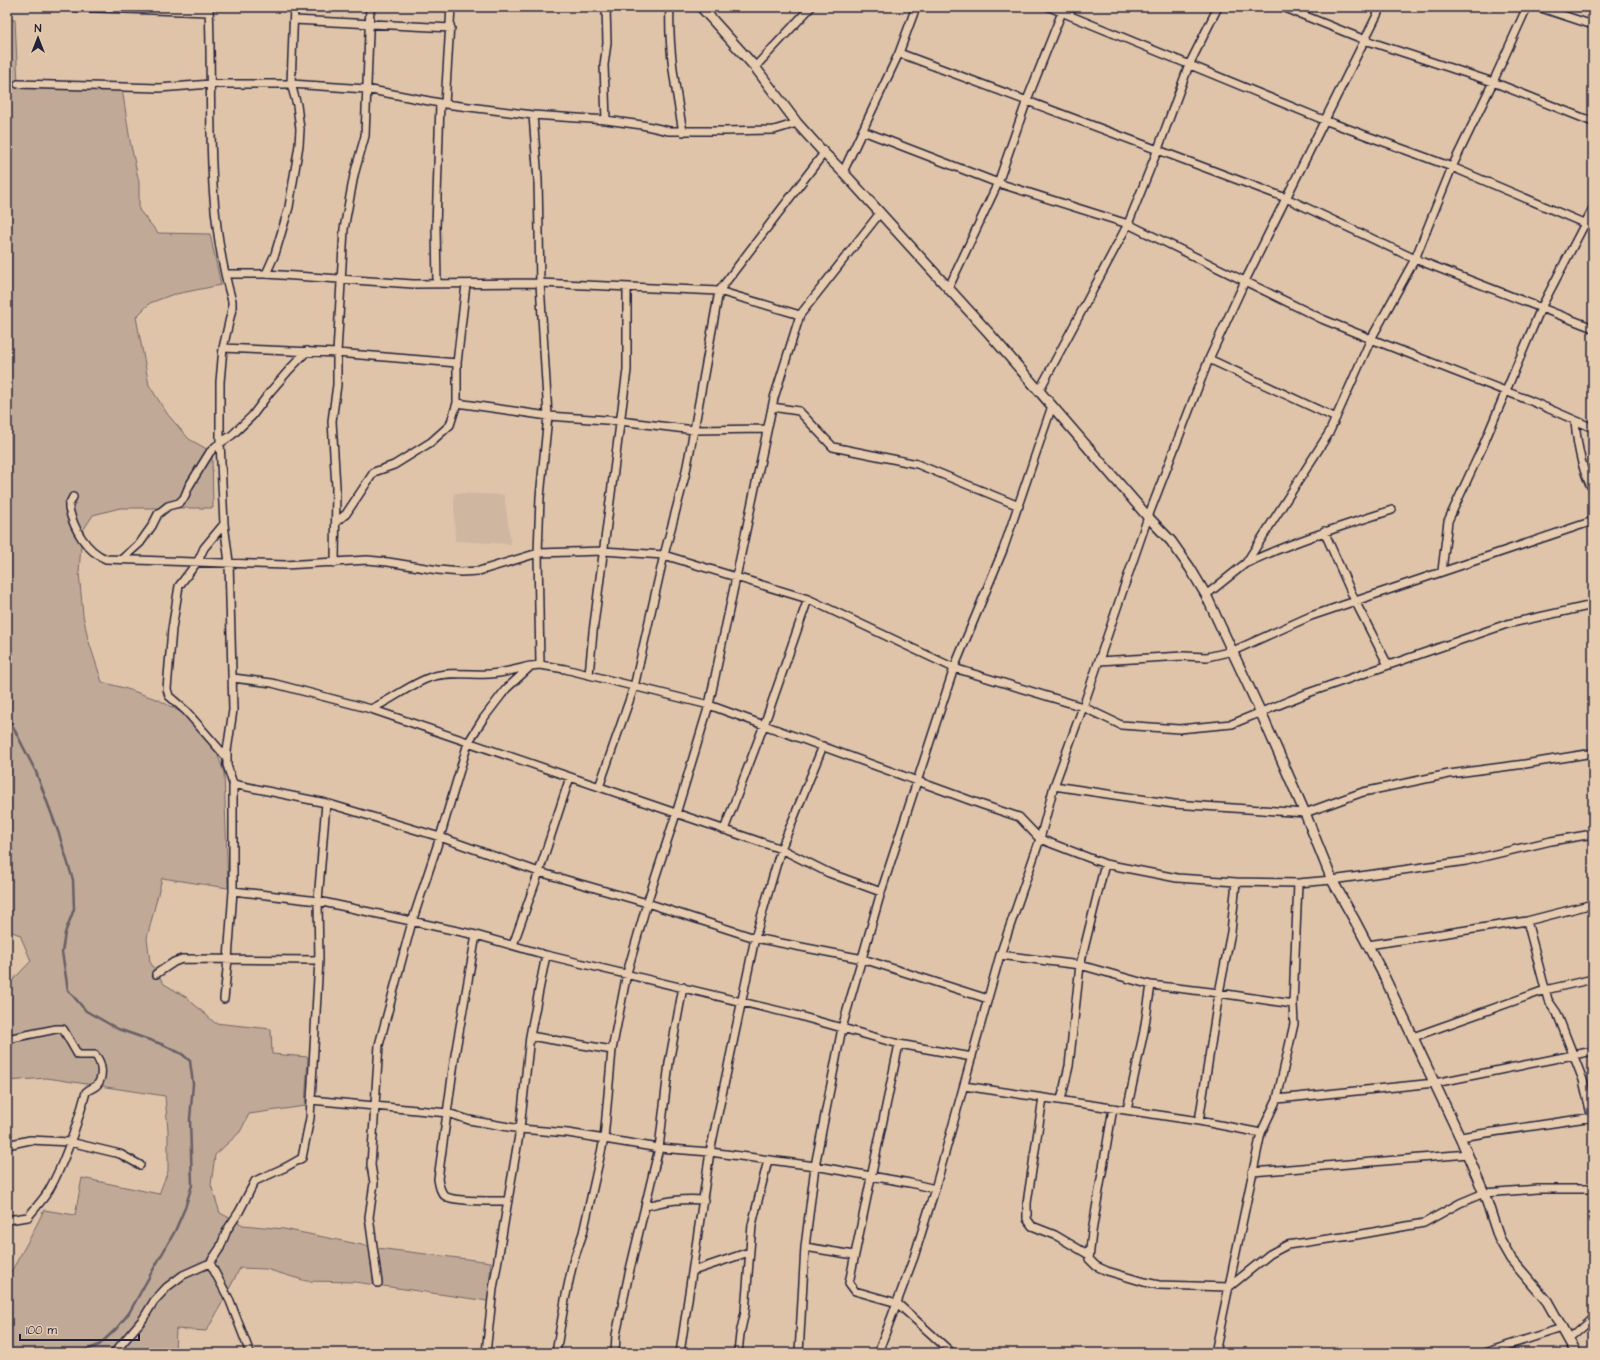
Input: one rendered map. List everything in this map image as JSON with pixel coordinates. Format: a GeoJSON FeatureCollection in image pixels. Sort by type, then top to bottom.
{"type":"FeatureCollection","features":[{"type":"Feature","properties":{"kind":"street"},"geometry":{"type":"LineString","coordinates":[[69,7],[209,9],[212,177],[215,219],[232,301],[232,309],[223,348],[220,382],[220,442],[224,524],[229,562],[233,678],[232,721],[227,744],[227,758],[233,784],[232,891],[224,999]]}},
{"type":"Feature","properties":{"kind":"street"},"geometry":{"type":"LineString","coordinates":[[266,274],[275,254],[289,207],[299,145],[300,129],[297,105],[291,84],[294,7]]}},
{"type":"Feature","properties":{"kind":"street"},"geometry":{"type":"LineString","coordinates":[[334,563],[336,487],[332,421],[337,384],[336,353],[344,229],[354,175],[365,136],[370,7]]}},
{"type":"Feature","properties":{"kind":"street"},"geometry":{"type":"LineString","coordinates":[[437,284],[436,212],[442,104],[451,28],[451,7]]}},
{"type":"Feature","properties":{"kind":"street"},"geometry":{"type":"LineString","coordinates":[[606,7],[607,43],[604,65],[606,120]]}},
{"type":"Feature","properties":{"kind":"street"},"geometry":{"type":"LineString","coordinates":[[670,7],[674,80],[683,132]]}},
{"type":"Feature","properties":{"kind":"street"},"geometry":{"type":"LineString","coordinates":[[755,67],[811,7]]}},
{"type":"Feature","properties":{"kind":"street"},"geometry":{"type":"LineString","coordinates":[[843,172],[899,53],[916,7]]}},
{"type":"Feature","properties":{"kind":"street"},"geometry":{"type":"LineString","coordinates":[[1049,7],[1063,9],[1189,66],[1324,120],[1452,167],[1589,226]]}},
{"type":"Feature","properties":{"kind":"street"},"geometry":{"type":"LineString","coordinates":[[1039,391],[1128,224],[1189,66],[1218,7]]}},
{"type":"Feature","properties":{"kind":"street"},"geometry":{"type":"LineString","coordinates":[[1283,7],[1364,40],[1493,82],[1593,122]]}},
{"type":"Feature","properties":{"kind":"street"},"geometry":{"type":"LineString","coordinates":[[878,1353],[914,1257],[936,1189],[1000,954],[1040,839],[1054,786],[1083,707],[1148,517],[1209,359],[1245,281],[1380,7]]}},
{"type":"Feature","properties":{"kind":"street"},"geometry":{"type":"LineString","coordinates":[[1246,563],[1329,433],[1371,339],[1415,259],[1452,167],[1527,7]]}},
{"type":"Feature","properties":{"kind":"street"},"geometry":{"type":"LineString","coordinates":[[1538,7],[1593,25]]}},
{"type":"Feature","properties":{"kind":"street"},"geometry":{"type":"LineString","coordinates":[[705,9],[755,67],[798,123],[824,153],[843,172],[1039,391],[1148,517],[1171,541],[1190,568],[1206,595],[1233,651],[1305,813],[1332,880],[1368,945],[1468,1154],[1484,1193],[1499,1238],[1511,1259],[1548,1301],[1576,1353]]}},
{"type":"Feature","properties":{"kind":"street"},"geometry":{"type":"LineString","coordinates":[[948,289],[998,183],[1027,100],[1063,9]]}},
{"type":"Feature","properties":{"kind":"street"},"geometry":{"type":"LineString","coordinates":[[294,20],[451,28]]}},
{"type":"Feature","properties":{"kind":"street"},"geometry":{"type":"LineString","coordinates":[[899,53],[1286,198],[1415,259],[1593,328]]}},
{"type":"Feature","properties":{"kind":"street"},"geometry":{"type":"LineString","coordinates":[[18,84],[159,88],[211,84],[291,84],[366,89],[442,104],[533,115],[606,120],[683,132],[774,130],[798,123]]}},
{"type":"Feature","properties":{"kind":"street"},"geometry":{"type":"LineString","coordinates":[[533,115],[538,180],[540,283],[548,416],[540,497],[538,553],[540,665]]}},
{"type":"Feature","properties":{"kind":"street"},"geometry":{"type":"LineString","coordinates":[[863,131],[998,183],[1128,224],[1322,319],[1506,391],[1593,428]]}},
{"type":"Feature","properties":{"kind":"street"},"geometry":{"type":"LineString","coordinates":[[599,787],[634,687],[664,555],[685,476],[719,291],[824,153]]}},
{"type":"Feature","properties":{"kind":"street"},"geometry":{"type":"LineString","coordinates":[[1442,572],[1448,521],[1482,448],[1541,308],[1589,226],[1593,208]]}},
{"type":"Feature","properties":{"kind":"street"},"geometry":{"type":"LineString","coordinates":[[556,1353],[565,1300],[583,1233],[604,1139],[612,1050],[627,973],[647,903],[709,705],[767,429],[786,356],[800,315],[880,213]]}},
{"type":"Feature","properties":{"kind":"street"},"geometry":{"type":"LineString","coordinates":[[226,274],[266,274],[412,284],[540,283],[719,291],[800,315]]}},
{"type":"Feature","properties":{"kind":"street"},"geometry":{"type":"LineString","coordinates":[[336,522],[349,509],[374,472],[400,462],[431,442],[450,425],[457,403],[457,363],[466,284]]}},
{"type":"Feature","properties":{"kind":"street"},"geometry":{"type":"LineString","coordinates":[[589,675],[603,551],[627,370],[627,288]]}},
{"type":"Feature","properties":{"kind":"street"},"geometry":{"type":"LineString","coordinates":[[223,348],[336,353],[457,363]]}},
{"type":"Feature","properties":{"kind":"street"},"geometry":{"type":"LineString","coordinates":[[122,559],[140,543],[152,526],[158,514],[168,506],[179,503],[184,498],[188,486],[210,452],[220,442],[232,435],[252,416],[274,387],[307,352]]}},
{"type":"Feature","properties":{"kind":"street"},"geometry":{"type":"LineString","coordinates":[[1209,359],[1336,418]]}},
{"type":"Feature","properties":{"kind":"street"},"geometry":{"type":"LineString","coordinates":[[457,403],[548,416],[620,421],[694,430],[767,429]]}},
{"type":"Feature","properties":{"kind":"street"},"geometry":{"type":"LineString","coordinates":[[799,1353],[805,1247],[815,1166],[842,1028],[881,892],[954,668],[1003,550],[1052,406]]}},
{"type":"Feature","properties":{"kind":"street"},"geometry":{"type":"LineString","coordinates":[[772,407],[799,411],[833,447],[917,464],[1019,506]]}},
{"type":"Feature","properties":{"kind":"street"},"geometry":{"type":"LineString","coordinates":[[1575,421],[1577,446],[1593,490]]}},
{"type":"Feature","properties":{"kind":"street"},"geometry":{"type":"LineString","coordinates":[[73,497],[68,509],[83,541],[96,555],[106,558],[285,565],[354,561],[388,562],[461,572],[479,571],[538,553],[603,551],[664,555],[808,599],[954,668],[1083,707],[1120,725],[1179,729],[1232,724],[1308,693],[1507,624],[1593,605]]}},
{"type":"Feature","properties":{"kind":"street"},"geometry":{"type":"LineString","coordinates":[[1206,595],[1246,563],[1279,548],[1324,531],[1392,510]]}},
{"type":"Feature","properties":{"kind":"street"},"geometry":{"type":"LineString","coordinates":[[1099,661],[1183,656],[1206,657],[1233,651],[1311,616],[1593,521]]}},
{"type":"Feature","properties":{"kind":"street"},"geometry":{"type":"LineString","coordinates":[[224,524],[204,548],[198,561],[179,586],[176,594],[167,689],[168,696],[186,711],[227,758]]}},
{"type":"Feature","properties":{"kind":"street"},"geometry":{"type":"LineString","coordinates":[[1324,531],[1355,601],[1388,665]]}},
{"type":"Feature","properties":{"kind":"street"},"geometry":{"type":"LineString","coordinates":[[724,830],[764,725],[808,599]]}},
{"type":"Feature","properties":{"kind":"street"},"geometry":{"type":"LineString","coordinates":[[371,709],[432,677],[492,674],[540,665],[565,669],[709,705],[1019,817],[1040,839],[1105,864],[1177,878],[1236,882],[1298,883],[1332,880],[1466,861],[1551,841],[1593,834]]}},
{"type":"Feature","properties":{"kind":"street"},"geometry":{"type":"LineString","coordinates":[[378,1283],[369,1217],[374,1183],[372,1165],[374,1106],[379,1045],[412,922],[440,837],[468,743],[483,719],[506,689],[531,666]]}},
{"type":"Feature","properties":{"kind":"street"},"geometry":{"type":"LineString","coordinates":[[233,678],[272,682],[371,709],[781,849],[829,872],[881,892]]}},
{"type":"Feature","properties":{"kind":"street"},"geometry":{"type":"LineString","coordinates":[[680,1353],[710,1152],[741,1001],[756,938],[781,849],[823,746]]}},
{"type":"Feature","properties":{"kind":"street"},"geometry":{"type":"LineString","coordinates":[[1054,786],[1174,804],[1305,813],[1364,792],[1441,775],[1593,753]]}},
{"type":"Feature","properties":{"kind":"street"},"geometry":{"type":"LineString","coordinates":[[513,945],[570,777]]}},
{"type":"Feature","properties":{"kind":"street"},"geometry":{"type":"LineString","coordinates":[[233,784],[326,803],[440,837],[539,872],[647,903],[756,938],[862,959],[988,999]]}},
{"type":"Feature","properties":{"kind":"street"},"geometry":{"type":"LineString","coordinates":[[114,1353],[143,1319],[154,1300],[183,1275],[210,1263],[220,1248],[227,1230],[239,1212],[255,1181],[302,1158],[307,1134],[311,1100],[319,960],[318,901],[326,803]]}},
{"type":"Feature","properties":{"kind":"street"},"geometry":{"type":"LineString","coordinates":[[1061,1100],[1069,1066],[1080,965],[1105,864]]}},
{"type":"Feature","properties":{"kind":"street"},"geometry":{"type":"LineString","coordinates":[[1200,1120],[1219,993],[1231,932],[1236,882]]}},
{"type":"Feature","properties":{"kind":"street"},"geometry":{"type":"LineString","coordinates":[[1215,1353],[1261,1134],[1277,1099],[1294,1024],[1293,1004],[1298,883]]}},
{"type":"Feature","properties":{"kind":"street"},"geometry":{"type":"LineString","coordinates":[[232,891],[318,901],[476,935],[546,955],[741,1001],[899,1044],[972,1057]]}},
{"type":"Feature","properties":{"kind":"street"},"geometry":{"type":"LineString","coordinates":[[1368,945],[1527,921],[1593,904]]}},
{"type":"Feature","properties":{"kind":"street"},"geometry":{"type":"LineString","coordinates":[[1460,1137],[1593,1119],[1583,1080],[1557,1013],[1548,1000],[1527,921]]}},
{"type":"Feature","properties":{"kind":"street"},"geometry":{"type":"LineString","coordinates":[[476,935],[455,1055],[438,1179],[440,1190],[445,1196],[454,1199],[508,1202]]}},
{"type":"Feature","properties":{"kind":"street"},"geometry":{"type":"LineString","coordinates":[[1000,954],[1080,965],[1151,985],[1293,1004]]}},
{"type":"Feature","properties":{"kind":"street"},"geometry":{"type":"LineString","coordinates":[[486,1353],[494,1289],[520,1129],[530,1036],[546,955]]}},
{"type":"Feature","properties":{"kind":"street"},"geometry":{"type":"LineString","coordinates":[[156,974],[182,958],[319,960]]}},
{"type":"Feature","properties":{"kind":"street"},"geometry":{"type":"LineString","coordinates":[[1413,1037],[1545,990],[1593,979]]}},
{"type":"Feature","properties":{"kind":"street"},"geometry":{"type":"LineString","coordinates":[[1127,1110],[1144,1031],[1151,985]]}},
{"type":"Feature","properties":{"kind":"street"},"geometry":{"type":"LineString","coordinates":[[615,1353],[616,1335],[626,1285],[659,1148],[669,1063],[683,987]]}},
{"type":"Feature","properties":{"kind":"street"},"geometry":{"type":"LineString","coordinates":[[7,1038],[63,1029],[78,1055],[95,1055],[98,1058],[102,1072],[96,1085],[86,1092],[78,1121],[63,1161],[48,1191],[28,1217],[7,1220]]}},
{"type":"Feature","properties":{"kind":"street"},"geometry":{"type":"LineString","coordinates":[[530,1036],[612,1050]]}},
{"type":"Feature","properties":{"kind":"street"},"geometry":{"type":"LineString","coordinates":[[899,1044],[849,1283],[852,1288],[861,1293],[897,1303],[952,1353]]}},
{"type":"Feature","properties":{"kind":"street"},"geometry":{"type":"LineString","coordinates":[[1277,1099],[1435,1083],[1593,1051]]}},
{"type":"Feature","properties":{"kind":"street"},"geometry":{"type":"LineString","coordinates":[[964,1086],[1200,1120],[1261,1134]]}},
{"type":"Feature","properties":{"kind":"street"},"geometry":{"type":"LineString","coordinates":[[1043,1098],[1027,1203],[1027,1218],[1032,1226],[1055,1235],[1089,1255]]}},
{"type":"Feature","properties":{"kind":"street"},"geometry":{"type":"LineString","coordinates":[[311,1100],[448,1113],[470,1120],[520,1129],[568,1133],[659,1148],[710,1152],[815,1166],[936,1189]]}},
{"type":"Feature","properties":{"kind":"street"},"geometry":{"type":"LineString","coordinates":[[1113,1108],[1089,1259],[1096,1266],[1107,1271],[1159,1285],[1229,1287],[1270,1254],[1287,1245],[1351,1236],[1424,1223],[1460,1203],[1484,1193],[1538,1189],[1593,1189]]}},
{"type":"Feature","properties":{"kind":"street"},"geometry":{"type":"LineString","coordinates":[[7,1145],[30,1140],[70,1142],[120,1154],[140,1165]]}},
{"type":"Feature","properties":{"kind":"street"},"geometry":{"type":"LineString","coordinates":[[1252,1172],[1468,1154]]}},
{"type":"Feature","properties":{"kind":"street"},"geometry":{"type":"LineString","coordinates":[[738,1353],[740,1334],[745,1312],[752,1225],[768,1160]]}},
{"type":"Feature","properties":{"kind":"street"},"geometry":{"type":"LineString","coordinates":[[646,1206],[667,1201],[688,1199],[704,1200]]}},
{"type":"Feature","properties":{"kind":"street"},"geometry":{"type":"LineString","coordinates":[[805,1247],[854,1255]]}},
{"type":"Feature","properties":{"kind":"street"},"geometry":{"type":"LineString","coordinates":[[693,1271],[749,1252]]}},
{"type":"Feature","properties":{"kind":"street"},"geometry":{"type":"LineString","coordinates":[[210,1263],[230,1301],[250,1353]]}},
{"type":"Feature","properties":{"kind":"street"},"geometry":{"type":"LineString","coordinates":[[1568,1339],[1593,1317]]}},
{"type":"Feature","properties":{"kind":"street"},"geometry":{"type":"LineString","coordinates":[[1484,1353],[1562,1328]]}},
{"type":"Feature","properties":{"kind":"shaded area"},"geometry":{"type":"Polygon","coordinates":[[[7,19],[15,20],[18,84],[122,88],[130,141],[139,182],[139,210],[158,233],[210,234],[221,285],[171,295],[150,303],[136,317],[149,385],[168,415],[189,439],[212,452],[213,508],[120,508],[93,515],[82,532],[79,572],[83,615],[88,639],[102,682],[159,700],[184,714],[213,742],[224,772],[228,888],[162,878],[147,938],[150,962],[164,984],[186,997],[215,1023],[271,1029],[272,1054],[308,1057],[305,1106],[249,1114],[240,1132],[215,1155],[211,1185],[220,1213],[243,1225],[284,1229],[377,1248],[491,1262],[488,1301],[355,1282],[306,1281],[266,1269],[240,1268],[206,1331],[176,1329],[175,1353],[7,1353],[7,1279],[44,1210],[75,1215],[82,1178],[159,1194],[168,1171],[168,1130],[165,1096],[47,1078],[7,1081],[7,986],[31,961],[20,935],[7,930],[7,19]]]}},
{"type":"Feature","properties":{"kind":"shaded area"},"geometry":{"type":"Polygon","coordinates":[[[454,493],[504,495],[511,544],[455,541],[454,493]]]}},
{"type":"Feature","properties":{"kind":"waterway"},"geometry":{"type":"LineString","coordinates":[[7,715],[36,772],[59,834],[73,880],[74,909],[65,933],[62,952],[68,990],[86,1011],[118,1029],[161,1044],[182,1054],[190,1061],[193,1084],[190,1119],[192,1185],[185,1208],[175,1231],[129,1313],[116,1329],[99,1345],[79,1353]]}}]}
